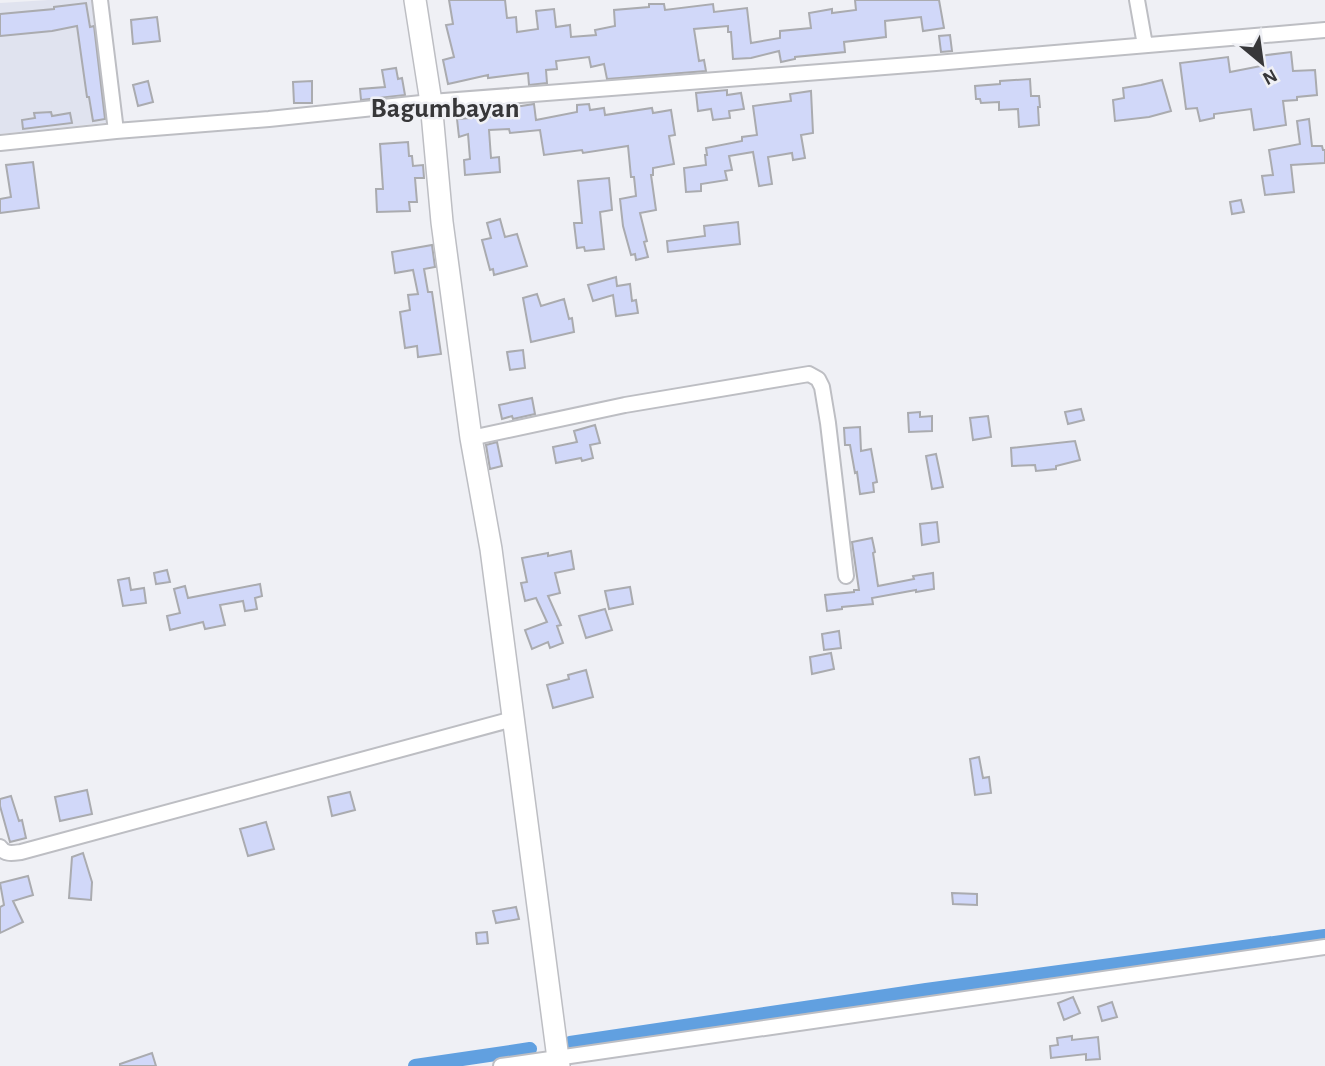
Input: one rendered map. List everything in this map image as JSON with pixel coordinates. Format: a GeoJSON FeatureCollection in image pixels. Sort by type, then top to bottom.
{"type":"FeatureCollection","features":[{"type":"Feature","properties":{"kind":"main road"},"geometry":{"type":"LineString","coordinates":[[415,0],[431,102],[442,222],[471,438],[491,549],[559,1062]]}},
{"type":"Feature","properties":{"kind":"street"},"geometry":{"type":"LineString","coordinates":[[100,0],[116,131]]}},
{"type":"Feature","properties":{"kind":"street"},"geometry":{"type":"LineString","coordinates":[[1137,0],[1145,45]]}},
{"type":"Feature","properties":{"kind":"street"},"geometry":{"type":"LineString","coordinates":[[0,143],[431,102],[1325,30]]}},
{"type":"Feature","properties":{"kind":"street"},"geometry":{"type":"LineString","coordinates":[[471,438],[625,405],[809,374],[818,379],[822,387],[846,576]]}},
{"type":"Feature","properties":{"kind":"street"},"geometry":{"type":"LineString","coordinates":[[0,847],[9,853],[21,852],[513,719]]}},
{"type":"Feature","properties":{"kind":"street"},"geometry":{"type":"LineString","coordinates":[[501,1066],[559,1062],[1325,947]]}},
{"type":"Feature","properties":{"kind":"shaded area"},"geometry":{"type":"Polygon","coordinates":[[[97,0],[113,122],[0,134],[0,3],[97,0]]]}},
{"type":"Feature","properties":{"kind":"building"},"geometry":{"type":"Polygon","coordinates":[[[449,0],[505,0],[507,18],[516,17],[517,32],[538,29],[536,11],[554,9],[556,27],[570,25],[571,37],[596,35],[595,30],[615,26],[614,10],[649,7],[649,4],[664,4],[665,10],[713,4],[714,12],[747,8],[751,43],[780,38],[780,31],[811,28],[809,13],[832,9],[832,13],[856,10],[855,0],[939,0],[944,28],[923,31],[921,17],[885,21],[886,37],[844,42],[845,52],[795,57],[781,62],[779,51],[733,59],[728,26],[694,29],[699,61],[704,60],[706,71],[607,79],[604,64],[591,67],[589,57],[556,61],[557,69],[546,70],[547,83],[529,85],[528,73],[488,78],[488,75],[448,84],[443,60],[454,57],[446,25],[453,24],[449,0]]]}},
{"type":"Feature","properties":{"kind":"building"},"geometry":{"type":"Polygon","coordinates":[[[86,3],[90,27],[94,26],[105,119],[93,121],[77,26],[0,36],[0,14],[86,3]]]}},
{"type":"Feature","properties":{"kind":"building"},"geometry":{"type":"Polygon","coordinates":[[[157,17],[160,41],[133,44],[131,20],[157,17]]]}},
{"type":"Feature","properties":{"kind":"building"},"geometry":{"type":"Polygon","coordinates":[[[950,35],[952,51],[941,52],[939,36],[950,35]]]}},
{"type":"Feature","properties":{"kind":"building"},"geometry":{"type":"Polygon","coordinates":[[[1291,52],[1293,71],[1315,70],[1317,95],[1283,101],[1286,125],[1254,130],[1251,109],[1214,114],[1214,118],[1200,121],[1197,108],[1186,109],[1180,63],[1228,57],[1230,72],[1261,66],[1259,56],[1291,52]]]}},
{"type":"Feature","properties":{"kind":"building"},"geometry":{"type":"Polygon","coordinates":[[[396,68],[398,79],[402,78],[405,95],[361,100],[360,89],[385,87],[382,70],[396,68]]]}},
{"type":"Feature","properties":{"kind":"building"},"geometry":{"type":"Polygon","coordinates":[[[1030,79],[1031,96],[1039,96],[1039,125],[1019,127],[1018,109],[999,110],[999,102],[981,103],[980,99],[976,99],[975,86],[1030,79]]]}},
{"type":"Feature","properties":{"kind":"building"},"geometry":{"type":"Polygon","coordinates":[[[1162,80],[1171,111],[1115,121],[1113,100],[1124,98],[1123,88],[1162,80]]]}},
{"type":"Feature","properties":{"kind":"building"},"geometry":{"type":"Polygon","coordinates":[[[148,81],[153,102],[138,106],[133,85],[148,81]]]}},
{"type":"Feature","properties":{"kind":"building"},"geometry":{"type":"Polygon","coordinates":[[[312,81],[312,103],[294,103],[293,82],[312,81]]]}},
{"type":"Feature","properties":{"kind":"building"},"geometry":{"type":"Polygon","coordinates":[[[727,90],[727,95],[741,93],[744,109],[729,111],[730,118],[713,120],[711,109],[698,111],[696,93],[727,90]]]}},
{"type":"Feature","properties":{"kind":"building"},"geometry":{"type":"Polygon","coordinates":[[[811,91],[813,133],[801,135],[805,158],[793,160],[792,153],[768,157],[772,184],[759,186],[753,152],[729,156],[732,170],[725,171],[727,180],[701,184],[701,191],[686,192],[684,168],[706,165],[706,148],[742,141],[742,137],[757,135],[753,106],[791,101],[790,94],[811,91]]]}},
{"type":"Feature","properties":{"kind":"building"},"geometry":{"type":"Polygon","coordinates":[[[534,104],[536,120],[577,112],[577,105],[589,104],[590,110],[604,108],[605,115],[652,108],[653,113],[671,110],[675,135],[669,136],[674,164],[653,168],[651,175],[656,210],[640,213],[648,257],[636,260],[635,254],[631,255],[623,226],[620,199],[636,196],[628,146],[583,153],[582,150],[544,155],[540,130],[510,133],[509,129],[489,130],[491,158],[499,157],[500,172],[465,175],[464,160],[470,159],[468,134],[459,137],[457,119],[498,116],[516,112],[515,107],[534,104]]]}},
{"type":"Feature","properties":{"kind":"building"},"geometry":{"type":"Polygon","coordinates":[[[51,112],[52,116],[70,113],[72,123],[23,129],[22,120],[35,118],[34,113],[51,112]]]}},
{"type":"Feature","properties":{"kind":"building"},"geometry":{"type":"Polygon","coordinates":[[[1309,119],[1312,146],[1322,146],[1325,150],[1325,163],[1291,165],[1294,192],[1265,195],[1262,176],[1273,175],[1269,150],[1300,144],[1297,121],[1309,119]]]}},
{"type":"Feature","properties":{"kind":"building"},"geometry":{"type":"Polygon","coordinates":[[[408,142],[413,166],[423,165],[424,178],[415,178],[417,202],[409,202],[410,211],[377,212],[376,189],[383,189],[380,144],[408,142]]]}},
{"type":"Feature","properties":{"kind":"building"},"geometry":{"type":"Polygon","coordinates":[[[33,162],[39,208],[0,213],[0,199],[11,197],[6,165],[33,162]]]}},
{"type":"Feature","properties":{"kind":"building"},"geometry":{"type":"Polygon","coordinates":[[[609,178],[612,210],[600,212],[604,249],[585,251],[584,247],[577,248],[574,223],[582,223],[578,181],[609,178]]]}},
{"type":"Feature","properties":{"kind":"building"},"geometry":{"type":"Polygon","coordinates":[[[1241,200],[1244,212],[1232,214],[1230,202],[1241,200]]]}},
{"type":"Feature","properties":{"kind":"building"},"geometry":{"type":"Polygon","coordinates":[[[500,219],[505,237],[517,234],[527,266],[494,275],[493,269],[490,270],[482,240],[491,238],[487,223],[500,219]]]}},
{"type":"Feature","properties":{"kind":"building"},"geometry":{"type":"Polygon","coordinates":[[[738,222],[740,244],[668,252],[667,241],[705,236],[704,226],[738,222]]]}},
{"type":"Feature","properties":{"kind":"building"},"geometry":{"type":"Polygon","coordinates":[[[432,245],[435,267],[424,269],[428,292],[432,292],[441,354],[418,357],[417,346],[405,348],[400,312],[410,310],[408,295],[418,294],[413,270],[395,273],[392,252],[432,245]]]}},
{"type":"Feature","properties":{"kind":"building"},"geometry":{"type":"Polygon","coordinates":[[[616,277],[617,286],[630,284],[632,301],[636,300],[638,313],[616,316],[613,295],[593,301],[588,285],[616,277]]]}},
{"type":"Feature","properties":{"kind":"building"},"geometry":{"type":"Polygon","coordinates":[[[537,294],[541,306],[564,299],[569,319],[572,318],[574,332],[531,342],[523,298],[537,294]]]}},
{"type":"Feature","properties":{"kind":"building"},"geometry":{"type":"Polygon","coordinates":[[[523,350],[525,368],[510,370],[507,352],[523,350]]]}},
{"type":"Feature","properties":{"kind":"building"},"geometry":{"type":"Polygon","coordinates":[[[532,398],[535,414],[502,419],[499,405],[532,398]]]}},
{"type":"Feature","properties":{"kind":"building"},"geometry":{"type":"Polygon","coordinates":[[[1081,409],[1084,420],[1068,424],[1065,412],[1081,409]]]}},
{"type":"Feature","properties":{"kind":"building"},"geometry":{"type":"Polygon","coordinates":[[[920,412],[920,417],[932,416],[932,431],[909,432],[908,413],[920,412]]]}},
{"type":"Feature","properties":{"kind":"building"},"geometry":{"type":"Polygon","coordinates":[[[988,416],[991,437],[973,440],[970,418],[988,416]]]}},
{"type":"Feature","properties":{"kind":"building"},"geometry":{"type":"Polygon","coordinates":[[[595,425],[600,443],[590,445],[593,458],[556,463],[553,447],[577,442],[574,431],[595,425]]]}},
{"type":"Feature","properties":{"kind":"building"},"geometry":{"type":"Polygon","coordinates":[[[860,427],[861,451],[871,449],[877,482],[873,483],[874,492],[860,494],[850,445],[845,445],[844,428],[860,427]]]}},
{"type":"Feature","properties":{"kind":"building"},"geometry":{"type":"Polygon","coordinates":[[[1075,441],[1080,460],[1056,466],[1056,469],[1036,471],[1035,465],[1012,466],[1011,448],[1075,441]]]}},
{"type":"Feature","properties":{"kind":"building"},"geometry":{"type":"Polygon","coordinates":[[[497,442],[502,466],[490,469],[486,445],[497,442]]]}},
{"type":"Feature","properties":{"kind":"building"},"geometry":{"type":"Polygon","coordinates":[[[936,454],[943,487],[932,489],[926,456],[936,454]]]}},
{"type":"Feature","properties":{"kind":"building"},"geometry":{"type":"Polygon","coordinates":[[[937,522],[939,542],[922,545],[920,524],[937,522]]]}},
{"type":"Feature","properties":{"kind":"building"},"geometry":{"type":"Polygon","coordinates":[[[872,538],[878,586],[933,573],[934,589],[872,598],[873,604],[827,611],[825,595],[859,590],[852,542],[872,538]]]}},
{"type":"Feature","properties":{"kind":"building"},"geometry":{"type":"Polygon","coordinates":[[[571,551],[574,569],[555,573],[560,593],[548,596],[561,625],[557,626],[563,643],[550,648],[548,642],[532,649],[525,630],[547,622],[536,598],[525,601],[521,583],[527,582],[522,558],[571,551]]]}},
{"type":"Feature","properties":{"kind":"building"},"geometry":{"type":"Polygon","coordinates":[[[167,570],[170,582],[156,584],[154,573],[167,570]]]}},
{"type":"Feature","properties":{"kind":"building"},"geometry":{"type":"Polygon","coordinates":[[[129,578],[131,590],[144,588],[146,603],[123,606],[118,580],[129,578]]]}},
{"type":"Feature","properties":{"kind":"building"},"geometry":{"type":"Polygon","coordinates":[[[260,584],[262,596],[255,598],[257,609],[245,611],[243,601],[220,605],[225,625],[205,629],[203,622],[170,630],[167,616],[180,613],[174,589],[185,586],[188,598],[260,584]]]}},
{"type":"Feature","properties":{"kind":"building"},"geometry":{"type":"Polygon","coordinates":[[[630,587],[633,604],[609,609],[605,591],[630,587]]]}},
{"type":"Feature","properties":{"kind":"building"},"geometry":{"type":"Polygon","coordinates":[[[605,609],[612,630],[586,638],[579,616],[605,609]]]}},
{"type":"Feature","properties":{"kind":"building"},"geometry":{"type":"Polygon","coordinates":[[[839,631],[841,648],[824,650],[822,634],[839,631]]]}},
{"type":"Feature","properties":{"kind":"building"},"geometry":{"type":"Polygon","coordinates":[[[831,653],[834,669],[812,674],[810,657],[831,653]]]}},
{"type":"Feature","properties":{"kind":"building"},"geometry":{"type":"Polygon","coordinates":[[[586,670],[593,697],[553,708],[547,685],[569,679],[568,675],[586,670]]]}},
{"type":"Feature","properties":{"kind":"building"},"geometry":{"type":"Polygon","coordinates":[[[979,757],[983,778],[989,777],[991,793],[975,795],[970,759],[979,757]]]}},
{"type":"Feature","properties":{"kind":"building"},"geometry":{"type":"Polygon","coordinates":[[[87,790],[92,814],[60,821],[55,797],[87,790]]]}},
{"type":"Feature","properties":{"kind":"building"},"geometry":{"type":"Polygon","coordinates":[[[350,792],[355,810],[332,816],[328,797],[350,792]]]}},
{"type":"Feature","properties":{"kind":"building"},"geometry":{"type":"Polygon","coordinates":[[[11,796],[19,821],[22,820],[26,838],[10,842],[0,799],[11,796]]]}},
{"type":"Feature","properties":{"kind":"building"},"geometry":{"type":"Polygon","coordinates":[[[266,822],[274,849],[248,856],[240,829],[266,822]]]}},
{"type":"Feature","properties":{"kind":"building"},"geometry":{"type":"Polygon","coordinates":[[[83,853],[92,882],[91,900],[69,898],[72,857],[83,853]]]}},
{"type":"Feature","properties":{"kind":"building"},"geometry":{"type":"Polygon","coordinates":[[[28,876],[33,895],[13,901],[23,922],[0,933],[0,907],[4,905],[0,883],[28,876]]]}},
{"type":"Feature","properties":{"kind":"building"},"geometry":{"type":"Polygon","coordinates":[[[952,893],[977,894],[977,905],[953,904],[952,893]]]}},
{"type":"Feature","properties":{"kind":"building"},"geometry":{"type":"Polygon","coordinates":[[[516,907],[519,919],[496,923],[493,911],[516,907]]]}},
{"type":"Feature","properties":{"kind":"building"},"geometry":{"type":"Polygon","coordinates":[[[487,932],[488,943],[477,944],[476,933],[487,932]]]}},
{"type":"Feature","properties":{"kind":"building"},"geometry":{"type":"Polygon","coordinates":[[[1073,997],[1080,1013],[1064,1020],[1058,1003],[1073,997]]]}},
{"type":"Feature","properties":{"kind":"building"},"geometry":{"type":"Polygon","coordinates":[[[1112,1002],[1117,1017],[1102,1021],[1098,1007],[1112,1002]]]}},
{"type":"Feature","properties":{"kind":"building"},"geometry":{"type":"Polygon","coordinates":[[[1072,1036],[1072,1040],[1098,1037],[1100,1059],[1086,1060],[1086,1054],[1051,1058],[1050,1046],[1058,1045],[1057,1038],[1072,1036]]]}},
{"type":"Feature","properties":{"kind":"building"},"geometry":{"type":"Polygon","coordinates":[[[152,1053],[156,1066],[120,1066],[120,1064],[152,1053]]]}},
{"type":"Feature","properties":{"kind":"waterway"},"geometry":{"type":"LineString","coordinates":[[570,1043],[926,990],[1325,936]]}},
{"type":"Feature","properties":{"kind":"waterway"},"geometry":{"type":"LineString","coordinates":[[415,1066],[530,1049]]}},
{"type":"Feature","properties":{"kind":"district","name":"Bagumbayan"},"geometry":{"type":"Point","coordinates":[445,109]}}]}
